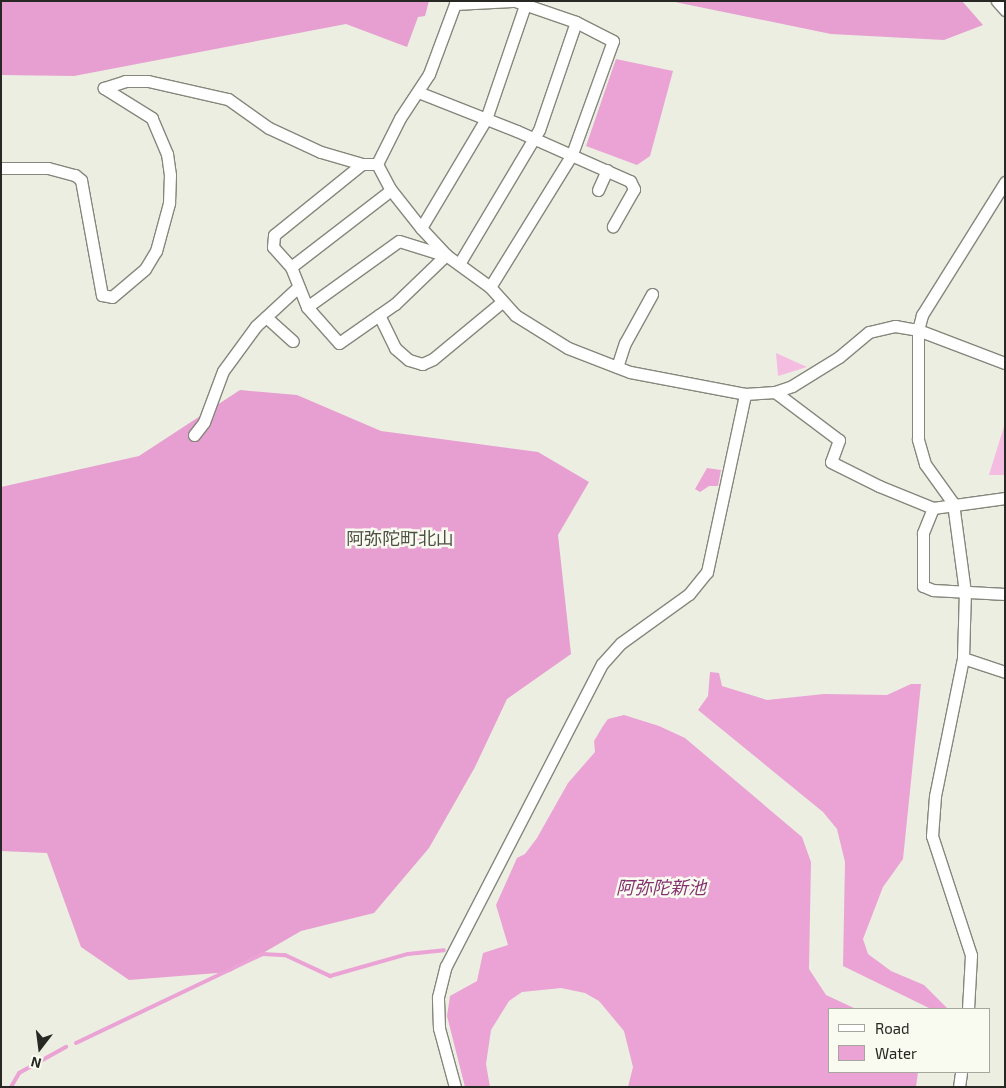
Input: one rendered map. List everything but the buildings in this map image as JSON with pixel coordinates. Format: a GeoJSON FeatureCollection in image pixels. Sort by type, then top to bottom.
{"type":"FeatureCollection","features":[{"type":"Feature","properties":{"kind":"street"},"geometry":{"type":"LineString","coordinates":[[997,1],[1005,10]]}},
{"type":"Feature","properties":{"kind":"street"},"geometry":{"type":"LineString","coordinates":[[421,228],[486,119],[517,2]]}},
{"type":"Feature","properties":{"kind":"street"},"geometry":{"type":"LineString","coordinates":[[376,164],[400,118],[429,74],[455,4],[517,2],[576,22],[613,40],[572,154],[490,287]]}},
{"type":"Feature","properties":{"kind":"street"},"geometry":{"type":"LineString","coordinates":[[460,264],[535,139],[576,22]]}},
{"type":"Feature","properties":{"kind":"street"},"geometry":{"type":"LineString","coordinates":[[1,168],[48,168],[75,175],[82,180],[102,295],[112,297],[145,270],[156,251],[169,203],[170,175],[167,154],[152,118],[104,88],[125,81],[148,81],[228,99],[269,128],[322,152],[362,164],[376,164]]}},
{"type":"Feature","properties":{"kind":"street"},"geometry":{"type":"LineString","coordinates":[[418,92],[572,154],[630,180],[634,189],[613,226]]}},
{"type":"Feature","properties":{"kind":"street"},"geometry":{"type":"LineString","coordinates":[[362,164],[274,234],[273,247],[291,267],[297,288],[307,307],[339,343],[379,315],[446,255]]}},
{"type":"Feature","properties":{"kind":"street"},"geometry":{"type":"LineString","coordinates":[[376,164],[391,190],[421,228],[446,255],[490,287],[502,302],[535,330],[630,372],[745,394],[775,392],[792,386],[839,357],[868,332],[896,326],[918,330],[1005,363]]}},
{"type":"Feature","properties":{"kind":"street"},"geometry":{"type":"LineString","coordinates":[[598,190],[607,170]]}},
{"type":"Feature","properties":{"kind":"street"},"geometry":{"type":"LineString","coordinates":[[968,1008],[971,955],[932,836],[936,796],[963,658],[965,592],[953,503],[925,464],[918,439],[918,330],[922,315],[1005,182]]}},
{"type":"Feature","properties":{"kind":"street"},"geometry":{"type":"LineString","coordinates":[[291,267],[391,190]]}},
{"type":"Feature","properties":{"kind":"street"},"geometry":{"type":"LineString","coordinates":[[307,307],[398,241],[446,255]]}},
{"type":"Feature","properties":{"kind":"street"},"geometry":{"type":"LineString","coordinates":[[194,435],[204,422],[224,371],[266,317],[297,288]]}},
{"type":"Feature","properties":{"kind":"street"},"geometry":{"type":"LineString","coordinates":[[617,367],[625,344],[652,294]]}},
{"type":"Feature","properties":{"kind":"street"},"geometry":{"type":"LineString","coordinates":[[379,315],[395,348],[409,360],[422,364],[433,359],[502,302]]}},
{"type":"Feature","properties":{"kind":"street"},"geometry":{"type":"LineString","coordinates":[[266,317],[293,341]]}},
{"type":"Feature","properties":{"kind":"street"},"geometry":{"type":"LineString","coordinates":[[775,392],[839,440],[831,462],[933,508],[953,503],[1005,498]]}},
{"type":"Feature","properties":{"kind":"street"},"geometry":{"type":"LineString","coordinates":[[455,1087],[439,1028],[438,997],[446,966],[602,664],[621,643],[689,594],[707,572],[745,394]]}},
{"type":"Feature","properties":{"kind":"street"},"geometry":{"type":"LineString","coordinates":[[933,508],[923,533],[923,586],[965,592],[1005,594]]}},
{"type":"Feature","properties":{"kind":"street"},"geometry":{"type":"LineString","coordinates":[[963,658],[1005,672]]}},
{"type":"Feature","properties":{"kind":"street"},"geometry":{"type":"LineString","coordinates":[[959,1087],[961,1073]]}},
{"type":"Feature","properties":{"kind":"shaded area"},"geometry":{"type":"Polygon","coordinates":[[[1,1],[429,1],[425,16],[418,17],[407,47],[346,24],[74,76],[1,75],[1,1]]]}},
{"type":"Feature","properties":{"kind":"shaded area"},"geometry":{"type":"Polygon","coordinates":[[[670,1],[962,1],[983,25],[944,40],[831,34],[670,1]]]}},
{"type":"Feature","properties":{"kind":"shaded area"},"geometry":{"type":"Polygon","coordinates":[[[776,353],[807,367],[778,376],[776,353]]]}},
{"type":"Feature","properties":{"kind":"shaded area"},"geometry":{"type":"Polygon","coordinates":[[[240,390],[297,395],[381,431],[538,452],[589,482],[558,535],[571,654],[507,699],[475,767],[429,848],[374,913],[301,931],[230,972],[129,980],[81,947],[47,853],[1,851],[1,487],[139,456],[240,390]]]}},
{"type":"Feature","properties":{"kind":"shaded area"},"geometry":{"type":"Polygon","coordinates":[[[1005,423],[1005,475],[989,475],[1005,423]]]}},
{"type":"Feature","properties":{"kind":"water"},"geometry":{"type":"Polygon","coordinates":[[[616,59],[673,71],[650,156],[637,165],[586,146],[616,59]]]}},
{"type":"Feature","properties":{"kind":"water"},"geometry":{"type":"Polygon","coordinates":[[[707,468],[721,470],[718,486],[709,486],[700,492],[695,489],[707,468]]]}},
{"type":"Feature","properties":{"kind":"water"},"geometry":{"type":"Polygon","coordinates":[[[710,672],[719,673],[722,686],[767,700],[824,694],[887,695],[911,684],[921,684],[903,859],[883,887],[863,939],[868,954],[891,971],[924,985],[947,1008],[929,1008],[843,966],[845,862],[837,829],[823,812],[698,710],[708,696],[710,672]]]}},
{"type":"Feature","properties":{"kind":"water","name":"阿弥陀新池"},"geometry":{"type":"Polygon","coordinates":[[[624,715],[659,726],[685,738],[802,837],[811,862],[809,969],[826,995],[854,1008],[828,1008],[828,1073],[918,1073],[916,1087],[628,1087],[633,1067],[624,1031],[599,1001],[585,993],[561,988],[522,992],[509,1001],[491,1030],[486,1064],[490,1087],[465,1087],[447,1016],[450,996],[477,981],[483,953],[508,945],[496,905],[517,858],[525,854],[537,838],[568,783],[595,752],[594,741],[608,719],[624,715]]]}},
{"type":"Feature","properties":{"kind":"waterway"},"geometry":{"type":"LineString","coordinates":[[76,1043],[263,954],[285,955],[330,976],[408,954],[444,950]]}},
{"type":"Feature","properties":{"kind":"waterway"},"geometry":{"type":"LineString","coordinates":[[11,1087],[19,1073],[66,1047]]}},
{"type":"Feature","properties":{"kind":"district","name":"阿弥陀町北山"},"geometry":{"type":"Point","coordinates":[400,538]}}]}
